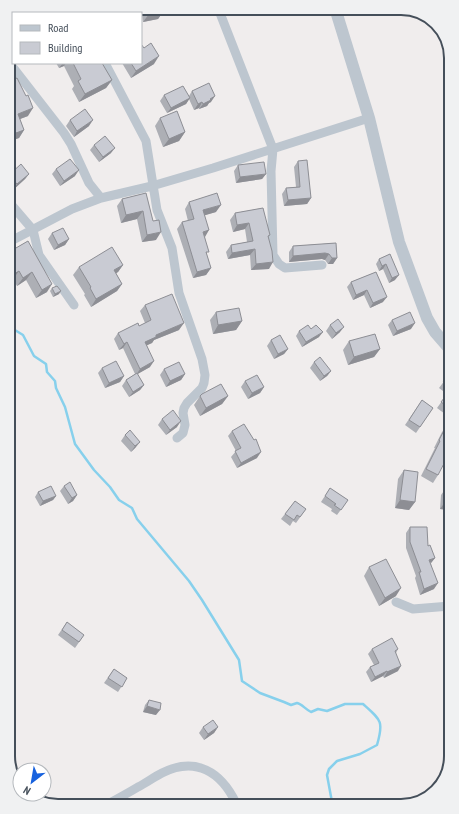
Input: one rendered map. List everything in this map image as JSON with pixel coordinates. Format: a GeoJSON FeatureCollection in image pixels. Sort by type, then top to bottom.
{"type":"FeatureCollection","features":[{"type":"Feature","properties":{"kind":"street"},"geometry":{"type":"LineString","coordinates":[[221,15],[273,149],[271,171],[273,255],[279,264],[285,268],[322,265]]}},
{"type":"Feature","properties":{"kind":"street"},"geometry":{"type":"LineString","coordinates":[[337,15],[370,118],[399,242],[427,318],[435,332],[444,342]]}},
{"type":"Feature","properties":{"kind":"street"},"geometry":{"type":"LineString","coordinates":[[106,64],[146,141],[157,210],[172,248],[179,293],[202,359],[205,375],[202,388],[184,408],[183,413],[185,425],[183,433],[177,438]]}},
{"type":"Feature","properties":{"kind":"street"},"geometry":{"type":"LineString","coordinates":[[15,70],[71,144],[89,183],[101,198]]}},
{"type":"Feature","properties":{"kind":"street"},"geometry":{"type":"LineString","coordinates":[[15,239],[72,209],[101,198],[152,186],[370,118]]}},
{"type":"Feature","properties":{"kind":"street"},"geometry":{"type":"LineString","coordinates":[[15,209],[33,230],[39,255],[74,305]]}},
{"type":"Feature","properties":{"kind":"street"},"geometry":{"type":"LineString","coordinates":[[396,602],[413,609],[444,606]]}},
{"type":"Feature","properties":{"kind":"street"},"geometry":{"type":"LineString","coordinates":[[116,799],[163,772],[180,766],[198,766],[217,776],[233,799]]}},
{"type":"Feature","properties":{"kind":"building"},"geometry":{"type":"Polygon","coordinates":[[[151,43],[159,56],[136,71],[132,64],[142,64],[142,45],[144,48],[151,43]]]}},
{"type":"Feature","properties":{"kind":"building"},"geometry":{"type":"Polygon","coordinates":[[[74,64],[103,64],[112,80],[85,94],[78,81],[81,79],[74,64]]]}},
{"type":"Feature","properties":{"kind":"building"},"geometry":{"type":"Polygon","coordinates":[[[17,78],[26,96],[28,95],[33,108],[18,114],[24,130],[16,133],[15,131],[15,79],[17,78]]]}},
{"type":"Feature","properties":{"kind":"building"},"geometry":{"type":"Polygon","coordinates":[[[209,83],[215,96],[203,104],[202,102],[198,104],[192,91],[209,83]]]}},
{"type":"Feature","properties":{"kind":"building"},"geometry":{"type":"Polygon","coordinates":[[[183,86],[190,98],[171,108],[164,95],[183,86]]]}},
{"type":"Feature","properties":{"kind":"building"},"geometry":{"type":"Polygon","coordinates":[[[85,109],[93,120],[77,131],[70,120],[85,109]]]}},
{"type":"Feature","properties":{"kind":"building"},"geometry":{"type":"Polygon","coordinates":[[[177,111],[185,132],[169,139],[160,118],[177,111]]]}},
{"type":"Feature","properties":{"kind":"building"},"geometry":{"type":"Polygon","coordinates":[[[105,136],[115,148],[103,157],[94,145],[105,136]]]}},
{"type":"Feature","properties":{"kind":"building"},"geometry":{"type":"Polygon","coordinates":[[[70,159],[79,170],[64,181],[56,169],[70,159]]]}},
{"type":"Feature","properties":{"kind":"building"},"geometry":{"type":"Polygon","coordinates":[[[307,160],[311,198],[288,200],[286,188],[300,187],[298,161],[307,160]]]}},
{"type":"Feature","properties":{"kind":"building"},"geometry":{"type":"Polygon","coordinates":[[[264,162],[266,174],[240,177],[238,165],[264,162]]]}},
{"type":"Feature","properties":{"kind":"building"},"geometry":{"type":"Polygon","coordinates":[[[21,164],[29,174],[17,184],[15,182],[15,170],[21,164]]]}},
{"type":"Feature","properties":{"kind":"building"},"geometry":{"type":"Polygon","coordinates":[[[146,193],[153,221],[159,220],[161,232],[147,235],[143,211],[126,215],[122,199],[146,193]]]}},
{"type":"Feature","properties":{"kind":"building"},"geometry":{"type":"Polygon","coordinates":[[[217,193],[221,205],[203,210],[209,230],[203,232],[209,252],[206,252],[211,268],[197,272],[182,222],[194,219],[189,202],[217,193]]]}},
{"type":"Feature","properties":{"kind":"building"},"geometry":{"type":"Polygon","coordinates":[[[263,208],[270,235],[268,236],[273,262],[256,264],[255,249],[232,253],[231,245],[253,241],[249,223],[237,225],[235,213],[263,208]]]}},
{"type":"Feature","properties":{"kind":"building"},"geometry":{"type":"Polygon","coordinates":[[[63,228],[69,239],[58,245],[52,233],[63,228]]]}},
{"type":"Feature","properties":{"kind":"building"},"geometry":{"type":"Polygon","coordinates":[[[28,241],[52,284],[42,290],[32,272],[23,278],[19,271],[15,273],[15,249],[28,241]]]}},
{"type":"Feature","properties":{"kind":"building"},"geometry":{"type":"Polygon","coordinates":[[[336,243],[337,258],[332,258],[329,254],[325,253],[293,256],[293,246],[336,243]]]}},
{"type":"Feature","properties":{"kind":"building"},"geometry":{"type":"Polygon","coordinates":[[[112,247],[123,265],[114,270],[122,284],[96,299],[90,288],[91,287],[79,267],[112,247]]]}},
{"type":"Feature","properties":{"kind":"building"},"geometry":{"type":"Polygon","coordinates":[[[390,254],[399,275],[392,278],[386,264],[382,266],[379,259],[390,254]]]}},
{"type":"Feature","properties":{"kind":"building"},"geometry":{"type":"Polygon","coordinates":[[[376,272],[387,297],[373,303],[367,290],[356,295],[351,282],[376,272]]]}},
{"type":"Feature","properties":{"kind":"building"},"geometry":{"type":"Polygon","coordinates":[[[57,286],[61,291],[55,294],[52,288],[57,286]]]}},
{"type":"Feature","properties":{"kind":"building"},"geometry":{"type":"Polygon","coordinates":[[[172,294],[184,323],[156,335],[156,337],[145,342],[154,361],[140,369],[127,342],[124,344],[118,333],[138,323],[139,326],[151,320],[145,305],[172,294]]]}},
{"type":"Feature","properties":{"kind":"building"},"geometry":{"type":"Polygon","coordinates":[[[239,308],[242,321],[218,325],[216,312],[239,308]]]}},
{"type":"Feature","properties":{"kind":"building"},"geometry":{"type":"Polygon","coordinates":[[[410,312],[415,323],[397,331],[392,320],[410,312]]]}},
{"type":"Feature","properties":{"kind":"building"},"geometry":{"type":"Polygon","coordinates":[[[338,319],[344,327],[336,333],[330,325],[338,319]]]}},
{"type":"Feature","properties":{"kind":"building"},"geometry":{"type":"Polygon","coordinates":[[[308,325],[311,329],[316,325],[323,332],[306,342],[299,331],[308,325]]]}},
{"type":"Feature","properties":{"kind":"building"},"geometry":{"type":"Polygon","coordinates":[[[375,334],[380,349],[354,357],[349,341],[375,334]]]}},
{"type":"Feature","properties":{"kind":"building"},"geometry":{"type":"Polygon","coordinates":[[[280,335],[288,349],[278,354],[271,340],[280,335]]]}},
{"type":"Feature","properties":{"kind":"building"},"geometry":{"type":"Polygon","coordinates":[[[320,357],[331,371],[324,376],[314,362],[320,357]]]}},
{"type":"Feature","properties":{"kind":"building"},"geometry":{"type":"Polygon","coordinates":[[[116,361],[124,376],[109,383],[102,368],[116,361]]]}},
{"type":"Feature","properties":{"kind":"building"},"geometry":{"type":"Polygon","coordinates":[[[179,362],[185,374],[170,381],[164,369],[179,362]]]}},
{"type":"Feature","properties":{"kind":"building"},"geometry":{"type":"Polygon","coordinates":[[[137,373],[144,385],[133,392],[126,380],[137,373]]]}},
{"type":"Feature","properties":{"kind":"building"},"geometry":{"type":"Polygon","coordinates":[[[257,375],[264,387],[252,393],[245,381],[257,375]]]}},
{"type":"Feature","properties":{"kind":"building"},"geometry":{"type":"Polygon","coordinates":[[[221,384],[228,396],[206,408],[200,396],[221,384]]]}},
{"type":"Feature","properties":{"kind":"building"},"geometry":{"type":"Polygon","coordinates":[[[422,400],[433,408],[420,427],[409,420],[422,400]]]}},
{"type":"Feature","properties":{"kind":"building"},"geometry":{"type":"Polygon","coordinates":[[[173,410],[181,421],[170,430],[162,419],[173,410]]]}},
{"type":"Feature","properties":{"kind":"building"},"geometry":{"type":"Polygon","coordinates":[[[244,424],[254,440],[256,439],[261,452],[241,463],[235,451],[241,448],[232,431],[244,424]]]}},
{"type":"Feature","properties":{"kind":"building"},"geometry":{"type":"Polygon","coordinates":[[[130,430],[140,442],[135,446],[125,435],[130,430]]]}},
{"type":"Feature","properties":{"kind":"building"},"geometry":{"type":"Polygon","coordinates":[[[444,431],[444,464],[438,475],[426,469],[440,441],[439,440],[444,431]]]}},
{"type":"Feature","properties":{"kind":"building"},"geometry":{"type":"Polygon","coordinates":[[[404,470],[418,472],[415,502],[400,500],[404,470]]]}},
{"type":"Feature","properties":{"kind":"building"},"geometry":{"type":"Polygon","coordinates":[[[70,482],[77,495],[72,498],[64,486],[70,482]]]}},
{"type":"Feature","properties":{"kind":"building"},"geometry":{"type":"Polygon","coordinates":[[[51,486],[56,496],[43,501],[38,492],[51,486]]]}},
{"type":"Feature","properties":{"kind":"building"},"geometry":{"type":"Polygon","coordinates":[[[330,488],[348,500],[341,510],[334,505],[336,504],[325,496],[330,488]]]}},
{"type":"Feature","properties":{"kind":"building"},"geometry":{"type":"Polygon","coordinates":[[[295,501],[306,509],[300,517],[297,515],[294,520],[285,514],[295,501]]]}},
{"type":"Feature","properties":{"kind":"building"},"geometry":{"type":"Polygon","coordinates":[[[410,527],[427,527],[428,546],[430,545],[435,558],[429,560],[438,583],[424,589],[419,572],[421,572],[410,542],[410,527]]]}},
{"type":"Feature","properties":{"kind":"building"},"geometry":{"type":"Polygon","coordinates":[[[386,559],[401,588],[385,598],[369,567],[386,559]]]}},
{"type":"Feature","properties":{"kind":"building"},"geometry":{"type":"Polygon","coordinates":[[[67,622],[84,635],[79,642],[62,630],[67,622]]]}},
{"type":"Feature","properties":{"kind":"building"},"geometry":{"type":"Polygon","coordinates":[[[392,638],[398,649],[395,651],[401,666],[375,677],[370,667],[379,663],[372,649],[392,638]]]}},
{"type":"Feature","properties":{"kind":"building"},"geometry":{"type":"Polygon","coordinates":[[[114,669],[127,678],[122,687],[108,678],[114,669]]]}},
{"type":"Feature","properties":{"kind":"building"},"geometry":{"type":"Polygon","coordinates":[[[149,700],[161,703],[160,710],[147,706],[149,700]]]}},
{"type":"Feature","properties":{"kind":"building"},"geometry":{"type":"Polygon","coordinates":[[[213,720],[218,727],[208,734],[203,727],[213,720]]]}},
{"type":"Feature","properties":{"kind":"waterway"},"geometry":{"type":"LineString","coordinates":[[15,330],[23,335],[34,356],[46,364],[47,372],[55,381],[56,388],[65,407],[75,444],[119,500],[132,508],[137,519],[189,581],[239,660],[242,681],[260,693],[291,705],[297,703],[311,712],[318,709],[327,711],[345,704],[363,704],[377,718],[380,726],[377,745],[360,754],[337,761],[329,769],[327,775],[331,799]]}}]}
